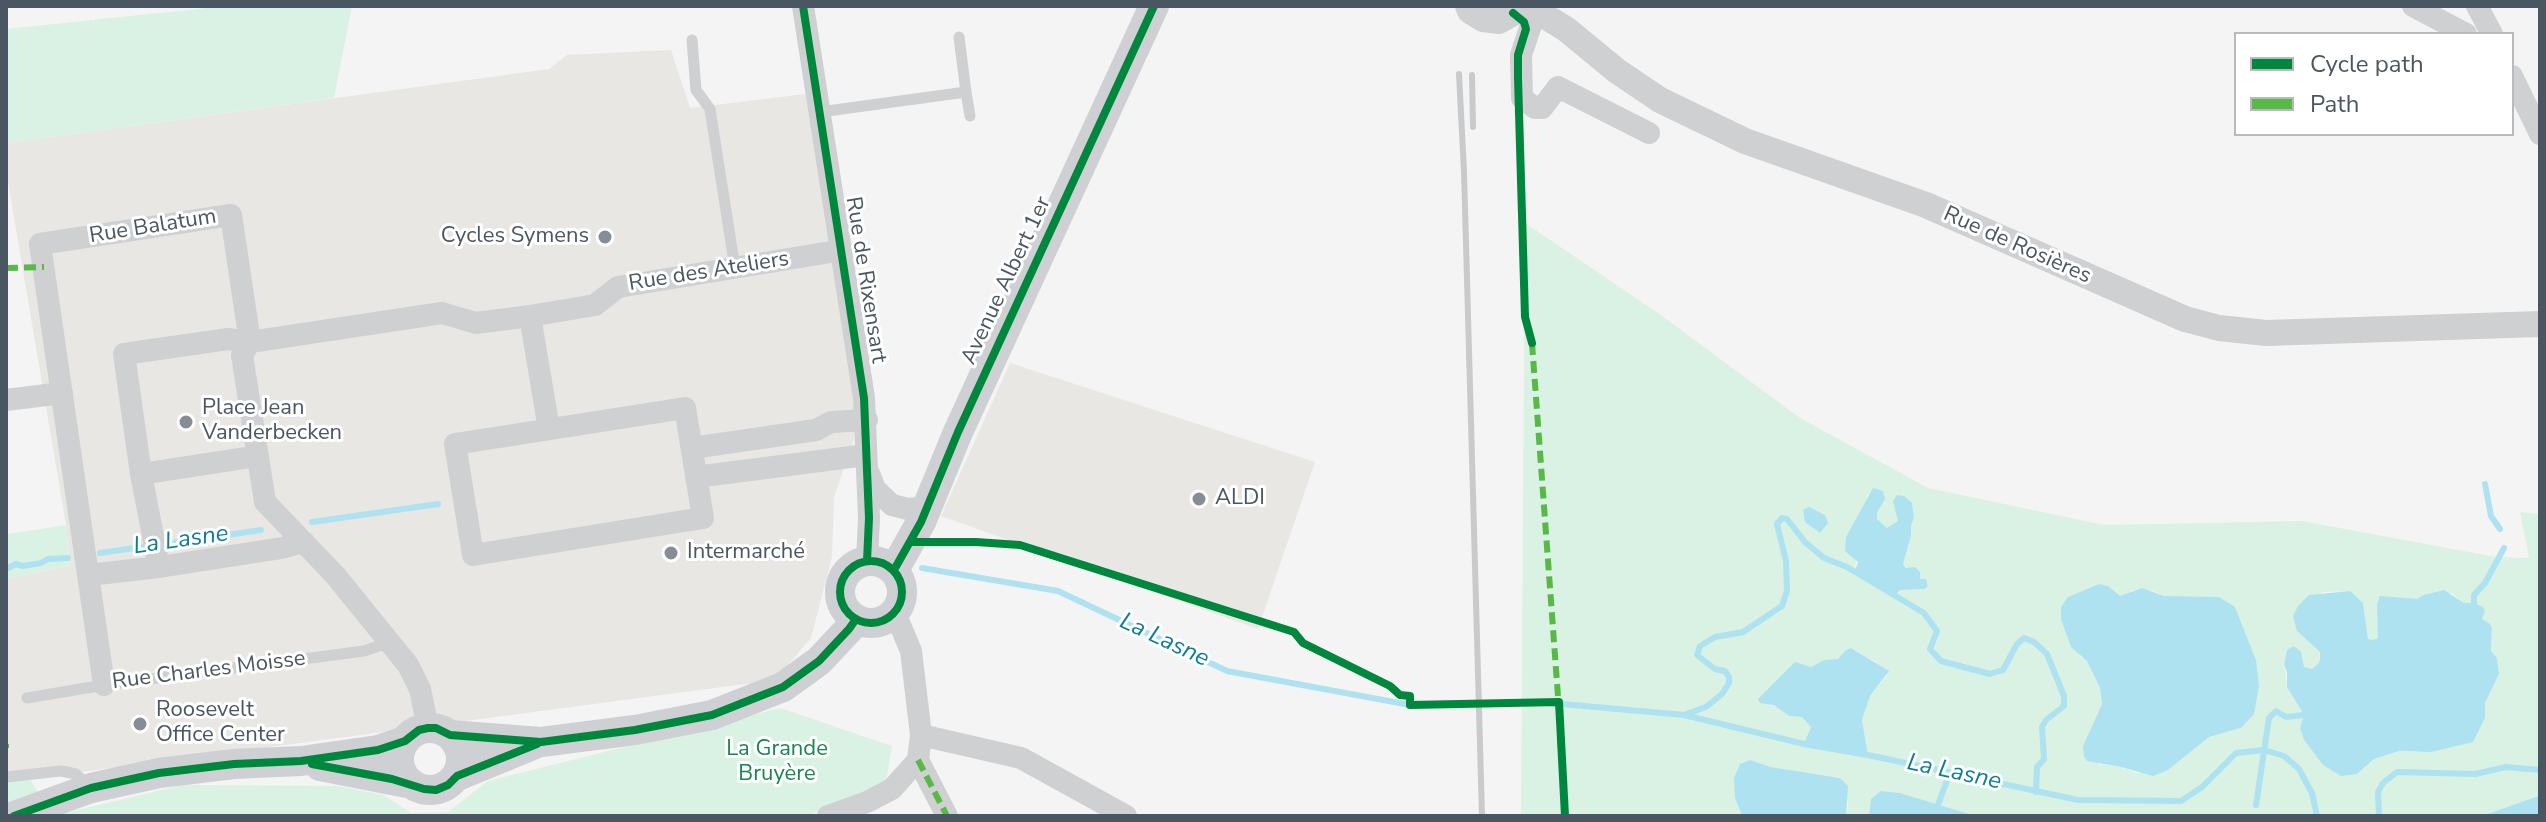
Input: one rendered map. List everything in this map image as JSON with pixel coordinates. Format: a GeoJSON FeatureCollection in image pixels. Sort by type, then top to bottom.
{"type":"FeatureCollection","features":[{"type":"Feature","properties":{"kind":"main road","name":"Avenue Albert 1er"},"geometry":{"type":"LineString","coordinates":[[880,566],[927,507],[958,432],[1154,6]]}},
{"type":"Feature","properties":{"kind":"main road"},"geometry":{"type":"LineString","coordinates":[[856,564],[880,566],[900,580],[903,592],[895,613],[876,623],[856,619],[845,608],[840,593],[847,571],[856,564]]}},
{"type":"Feature","properties":{"kind":"main road"},"geometry":{"type":"LineString","coordinates":[[14,816],[91,788],[159,773],[234,764],[301,761],[378,750],[427,735],[541,742],[635,730],[712,715],[783,687],[819,661],[856,619]]}},
{"type":"Feature","properties":{"kind":"main road"},"geometry":{"type":"LineString","coordinates":[[427,735],[459,747],[461,762],[457,776]]}},
{"type":"Feature","properties":{"kind":"main road"},"geometry":{"type":"LineString","coordinates":[[412,784],[402,772],[399,756],[427,735]]}},
{"type":"Feature","properties":{"kind":"main road"},"geometry":{"type":"LineString","coordinates":[[301,761],[436,790],[448,785],[457,776],[541,742]]}},
{"type":"Feature","properties":{"kind":"street","name":"Rue de Rixensart"},"geometry":{"type":"LineString","coordinates":[[803,6],[867,420],[864,439],[880,566]]}},
{"type":"Feature","properties":{"kind":"street"},"geometry":{"type":"LineString","coordinates":[[1468,6],[1470,11],[1483,19],[1499,21],[1527,7]]}},
{"type":"Feature","properties":{"kind":"street"},"geometry":{"type":"LineString","coordinates":[[2413,6],[2462,32]]}},
{"type":"Feature","properties":{"kind":"street"},"geometry":{"type":"LineString","coordinates":[[2477,6],[2491,32]]}},
{"type":"Feature","properties":{"kind":"street"},"geometry":{"type":"LineString","coordinates":[[1527,7],[1521,55],[1522,98],[1535,108],[1542,108],[1558,87],[1649,133]]}},
{"type":"Feature","properties":{"kind":"street","name":"Rue de Rosières"},"geometry":{"type":"LineString","coordinates":[[1527,7],[1566,29],[1617,71],[1660,100],[1745,141],[1926,205],[2185,319],[2219,328],[2266,333],[2540,324]]}},
{"type":"Feature","properties":{"kind":"street"},"geometry":{"type":"LineString","coordinates":[[2514,80],[2540,134]]}},
{"type":"Feature","properties":{"kind":"street","name":"Rue Balatum"},"geometry":{"type":"LineString","coordinates":[[104,685],[40,244],[231,215],[250,342],[242,355],[265,502],[304,542],[408,665],[420,689],[427,735]]}},
{"type":"Feature","properties":{"kind":"street","name":"Rue des Ateliers"},"geometry":{"type":"LineString","coordinates":[[250,342],[442,313],[476,323],[530,316],[595,305],[618,287],[843,250]]}},
{"type":"Feature","properties":{"kind":"street"},"geometry":{"type":"LineString","coordinates":[[530,316],[549,429]]}},
{"type":"Feature","properties":{"kind":"street"},"geometry":{"type":"LineString","coordinates":[[159,567],[141,474],[124,354],[228,339],[250,342]]}},
{"type":"Feature","properties":{"kind":"street"},"geometry":{"type":"LineString","coordinates":[[6,400],[62,393]]}},
{"type":"Feature","properties":{"kind":"street"},"geometry":{"type":"LineString","coordinates":[[685,408],[692,448],[703,518],[473,555],[455,444],[685,408]]}},
{"type":"Feature","properties":{"kind":"street"},"geometry":{"type":"LineString","coordinates":[[692,448],[816,430],[831,422],[867,420]]}},
{"type":"Feature","properties":{"kind":"street"},"geometry":{"type":"LineString","coordinates":[[141,474],[258,456]]}},
{"type":"Feature","properties":{"kind":"street"},"geometry":{"type":"LineString","coordinates":[[696,477],[867,462],[875,489],[892,505],[908,509],[927,507]]}},
{"type":"Feature","properties":{"kind":"street"},"geometry":{"type":"LineString","coordinates":[[89,575],[159,567],[304,542]]}},
{"type":"Feature","properties":{"kind":"street"},"geometry":{"type":"LineString","coordinates":[[895,613],[911,651],[921,735],[918,760],[947,816]]}},
{"type":"Feature","properties":{"kind":"street"},"geometry":{"type":"LineString","coordinates":[[921,735],[1008,753],[1119,814]]}},
{"type":"Feature","properties":{"kind":"street"},"geometry":{"type":"LineString","coordinates":[[828,816],[892,789],[918,760]]}},
{"type":"Feature","properties":{"kind":"lane"},"geometry":{"type":"LineString","coordinates":[[959,37],[970,116]]}},
{"type":"Feature","properties":{"kind":"lane"},"geometry":{"type":"LineString","coordinates":[[692,40],[696,90],[710,109],[735,268]]}},
{"type":"Feature","properties":{"kind":"lane"},"geometry":{"type":"LineString","coordinates":[[820,112],[966,92]]}},
{"type":"Feature","properties":{"kind":"lane","name":"Rue Charles Moisse"},"geometry":{"type":"LineString","coordinates":[[27,698],[364,651],[390,642]]}},
{"type":"Feature","properties":{"kind":"lane"},"geometry":{"type":"LineString","coordinates":[[6,777],[61,771],[76,774],[91,788]]}},
{"type":"Feature","properties":{"kind":"shaded area"},"geometry":{"type":"Polygon","coordinates":[[[671,50],[690,108],[814,93],[861,399],[853,443],[834,497],[832,557],[811,638],[775,680],[6,782],[6,579],[70,566],[66,525],[6,170],[6,143],[549,69],[567,55],[671,50]]]}},
{"type":"Feature","properties":{"kind":"shaded area"},"geometry":{"type":"Polygon","coordinates":[[[1010,363],[1315,462],[1258,629],[941,516],[1010,363]]]}},
{"type":"Feature","properties":{"kind":"green space"},"geometry":{"type":"Polygon","coordinates":[[[226,6],[352,6],[334,98],[6,143],[6,29],[226,6]]]}},
{"type":"Feature","properties":{"kind":"green space"},"geometry":{"type":"Polygon","coordinates":[[[1525,223],[1658,313],[1800,418],[1928,488],[2104,525],[2302,521],[2496,557],[2529,558],[2520,512],[2540,514],[2540,796],[2482,816],[1976,816],[1900,793],[1882,791],[1871,799],[1869,816],[1846,816],[1848,803],[1840,778],[1771,767],[1750,760],[1735,798],[1742,816],[1521,816],[1525,223]],[[1868,494],[1854,573],[1895,595],[1900,590],[1924,589],[1928,586],[1926,579],[1920,579],[1903,564],[1914,518],[1912,503],[1897,515],[1898,521],[1888,528],[1877,520],[1881,507],[1868,494]],[[2099,584],[2068,597],[2079,655],[2087,661],[2100,688],[2102,704],[2083,746],[2098,764],[2137,773],[2168,770],[2209,737],[2241,728],[2256,660],[2235,607],[2201,597],[2164,596],[2153,591],[2133,590],[2120,596],[2099,584]],[[2349,591],[2322,592],[2297,631],[2320,652],[2319,663],[2312,669],[2304,667],[2294,646],[2287,651],[2284,664],[2287,687],[2304,715],[2300,728],[2304,740],[2323,765],[2357,774],[2374,759],[2399,751],[2416,752],[2473,742],[2485,718],[2485,703],[2499,674],[2497,658],[2491,651],[2492,628],[2482,619],[2474,603],[2464,603],[2451,593],[2398,599],[2378,624],[2378,638],[2368,640],[2363,604],[2349,591]],[[1851,648],[1838,660],[1824,660],[1811,667],[1795,663],[1762,695],[1789,716],[1802,717],[1811,727],[1805,744],[1868,754],[1862,720],[1870,696],[1888,674],[1876,662],[1851,648]]]}},
{"type":"Feature","properties":{"kind":"green space"},"geometry":{"type":"Polygon","coordinates":[[[66,525],[70,566],[6,579],[6,527],[8,534],[66,525]]]}},
{"type":"Feature","properties":{"kind":"green space","name":"La Grande Bruyère"},"geometry":{"type":"Polygon","coordinates":[[[780,708],[892,746],[886,782],[807,816],[53,816],[182,785],[338,786],[384,795],[411,813],[448,812],[488,781],[780,708]]]}},
{"type":"Feature","properties":{"kind":"green space"},"geometry":{"type":"Polygon","coordinates":[[[30,779],[53,816],[6,816],[6,782],[30,779]]]}},
{"type":"Feature","properties":{"kind":"water"},"geometry":{"type":"Polygon","coordinates":[[[1873,488],[1883,491],[1885,499],[1877,519],[1887,528],[1898,521],[1893,501],[1897,495],[1904,496],[1912,503],[1914,518],[1903,564],[1920,572],[1920,579],[1926,579],[1928,586],[1925,589],[1900,590],[1895,595],[1854,573],[1858,562],[1845,551],[1846,537],[1873,488]]]}},
{"type":"Feature","properties":{"kind":"water"},"geometry":{"type":"Polygon","coordinates":[[[1809,507],[1825,515],[1828,523],[1820,533],[1805,522],[1803,510],[1809,507]]]}},
{"type":"Feature","properties":{"kind":"water"},"geometry":{"type":"Polygon","coordinates":[[[2099,584],[2108,586],[2120,596],[2142,588],[2164,596],[2219,597],[2235,607],[2256,660],[2259,686],[2254,714],[2241,728],[2209,737],[2168,770],[2153,776],[2087,761],[2083,746],[2102,704],[2100,688],[2087,661],[2071,647],[2061,619],[2061,607],[2068,597],[2099,584]]]}},
{"type":"Feature","properties":{"kind":"water"},"geometry":{"type":"Polygon","coordinates":[[[2444,590],[2464,603],[2483,607],[2482,619],[2492,628],[2491,651],[2497,658],[2499,674],[2485,703],[2485,718],[2473,742],[2431,752],[2399,751],[2374,759],[2357,774],[2341,776],[2323,765],[2304,740],[2300,728],[2304,715],[2287,687],[2284,664],[2287,650],[2294,646],[2301,652],[2304,667],[2312,669],[2320,658],[2320,652],[2297,631],[2293,616],[2298,606],[2309,595],[2350,591],[2363,603],[2368,639],[2373,640],[2378,638],[2377,604],[2380,596],[2417,599],[2444,590]]]}},
{"type":"Feature","properties":{"kind":"water"},"geometry":{"type":"Polygon","coordinates":[[[1851,648],[1889,671],[1870,696],[1862,720],[1868,755],[1804,744],[1811,727],[1802,717],[1789,716],[1774,705],[1760,703],[1758,699],[1795,662],[1811,667],[1824,660],[1838,659],[1851,648]]]}},
{"type":"Feature","properties":{"kind":"water"},"geometry":{"type":"Polygon","coordinates":[[[1750,760],[1771,767],[1840,778],[1848,786],[1846,816],[1742,816],[1735,798],[1734,778],[1740,764],[1750,760]]]}},
{"type":"Feature","properties":{"kind":"water"},"geometry":{"type":"Polygon","coordinates":[[[1881,791],[1900,793],[1976,816],[1869,816],[1871,799],[1881,791]]]}},
{"type":"Feature","properties":{"kind":"water"},"geometry":{"type":"Polygon","coordinates":[[[2540,796],[2540,816],[2482,816],[2533,798],[2540,796]]]}},
{"type":"Feature","properties":{"kind":"waterway"},"geometry":{"type":"LineString","coordinates":[[2485,484],[2491,516],[2500,529]]}},
{"type":"Feature","properties":{"kind":"waterway","name":"La Lasne"},"geometry":{"type":"LineString","coordinates":[[312,522],[438,504]]}},
{"type":"Feature","properties":{"kind":"waterway"},"geometry":{"type":"LineString","coordinates":[[1684,715],[1706,707],[1722,694],[1729,683],[1725,671],[1715,669],[1697,655],[1700,646],[1715,637],[1743,632],[1782,606],[1787,591],[1786,561],[1777,524],[1782,518],[1787,519],[1805,542],[1824,558],[1847,567],[1924,613],[1937,631],[1930,649],[1941,661],[1990,674],[2003,670],[2017,644],[2024,638],[2034,642],[2047,654],[2064,696],[2064,706],[2042,727],[2044,759],[2037,767],[2036,792]]}},
{"type":"Feature","properties":{"kind":"waterway","name":"La Lasne"},"geometry":{"type":"LineString","coordinates":[[159,545],[261,530]]}},
{"type":"Feature","properties":{"kind":"waterway","name":"La Lasne"},"geometry":{"type":"LineString","coordinates":[[100,553],[148,546]]}},
{"type":"Feature","properties":{"kind":"waterway"},"geometry":{"type":"LineString","coordinates":[[2474,603],[2474,595],[2485,583],[2504,548]]}},
{"type":"Feature","properties":{"kind":"waterway","name":"La Lasne"},"geometry":{"type":"LineString","coordinates":[[6,569],[16,564],[23,566],[48,559],[68,558]]}},
{"type":"Feature","properties":{"kind":"waterway","name":"La Lasne"},"geometry":{"type":"LineString","coordinates":[[922,568],[1058,591],[1227,671],[1410,705]]}},
{"type":"Feature","properties":{"kind":"waterway","name":"La Lasne"},"geometry":{"type":"LineString","coordinates":[[1540,702],[1684,715],[1804,744],[2078,800],[2181,801],[2202,787],[2236,753],[2264,750],[2284,756],[2299,769],[2312,793],[2317,816]]}},
{"type":"Feature","properties":{"kind":"waterway"},"geometry":{"type":"LineString","coordinates":[[2256,805],[2269,718],[2276,711],[2286,717],[2304,715]]}},
{"type":"Feature","properties":{"kind":"waterway","name":"La Lasne"},"geometry":{"type":"LineString","coordinates":[[2379,816],[2378,792],[2383,783],[2397,772],[2475,774],[2506,767],[2540,770]]}},
{"type":"Feature","properties":{"kind":"waterway"},"geometry":{"type":"LineString","coordinates":[[1938,805],[1950,772]]}},
{"type":"Feature","properties":{"kind":"railway"},"geometry":{"type":"LineString","coordinates":[[1459,74],[1482,816]]}},
{"type":"Feature","properties":{"kind":"railway"},"geometry":{"type":"LineString","coordinates":[[1472,75],[1473,127]]}},
{"type":"Feature","properties":{"kind":"marked path"},"geometry":{"type":"LineString","coordinates":[[6,268],[44,267]]}},
{"type":"Feature","properties":{"kind":"marked path"},"geometry":{"type":"LineString","coordinates":[[1532,343],[1559,710]]}},
{"type":"Feature","properties":{"kind":"marked path"},"geometry":{"type":"LineString","coordinates":[[918,760],[947,816]]}},
{"type":"Feature","properties":{"kind":"cycle path"},"geometry":{"type":"LineString","coordinates":[[803,6],[864,398],[869,518],[867,561]]}},
{"type":"Feature","properties":{"kind":"cycle path"},"geometry":{"type":"LineString","coordinates":[[894,570],[921,522],[958,432],[1154,6]]}},
{"type":"Feature","properties":{"kind":"cycle path"},"geometry":{"type":"LineString","coordinates":[[1513,13],[1524,22],[1526,29],[1518,55],[1518,78],[1525,317],[1532,343]]}},
{"type":"Feature","properties":{"kind":"cycle path"},"geometry":{"type":"LineString","coordinates":[[911,542],[1020,545],[1294,632],[1303,643],[1390,686],[1400,695],[1410,696],[1410,705],[1559,702],[1565,816]]}},
{"type":"Feature","properties":{"kind":"cycle path"},"geometry":{"type":"LineString","coordinates":[[871,561],[883,563],[893,570],[900,580],[902,592],[900,604],[893,614],[883,621],[871,623],[859,621],[849,614],[842,604],[840,592],[842,580],[849,570],[859,563],[871,561]]}},
{"type":"Feature","properties":{"kind":"cycle path"},"geometry":{"type":"LineString","coordinates":[[14,816],[91,788],[159,773],[234,764],[301,761],[378,750],[405,741],[419,730],[428,728],[436,728],[450,735],[541,742],[635,730],[712,715],[783,687],[819,661],[856,619]]}},
{"type":"Feature","properties":{"kind":"cycle path"},"geometry":{"type":"LineString","coordinates":[[312,764],[436,790],[448,785],[457,776],[537,744]]}},
{"type":"Feature","properties":{"kind":"place","name":"Cycles Symens"},"geometry":{"type":"Point","coordinates":[605,237]}},
{"type":"Feature","properties":{"kind":"place","name":"Place Jean Vanderbecken"},"geometry":{"type":"Point","coordinates":[186,422]}},
{"type":"Feature","properties":{"kind":"place","name":"ALDI"},"geometry":{"type":"Point","coordinates":[1199,499]}},
{"type":"Feature","properties":{"kind":"place","name":"Intermarché"},"geometry":{"type":"Point","coordinates":[671,553]}},
{"type":"Feature","properties":{"kind":"place","name":"Roosevelt Office Center"},"geometry":{"type":"Point","coordinates":[140,724]}}]}
